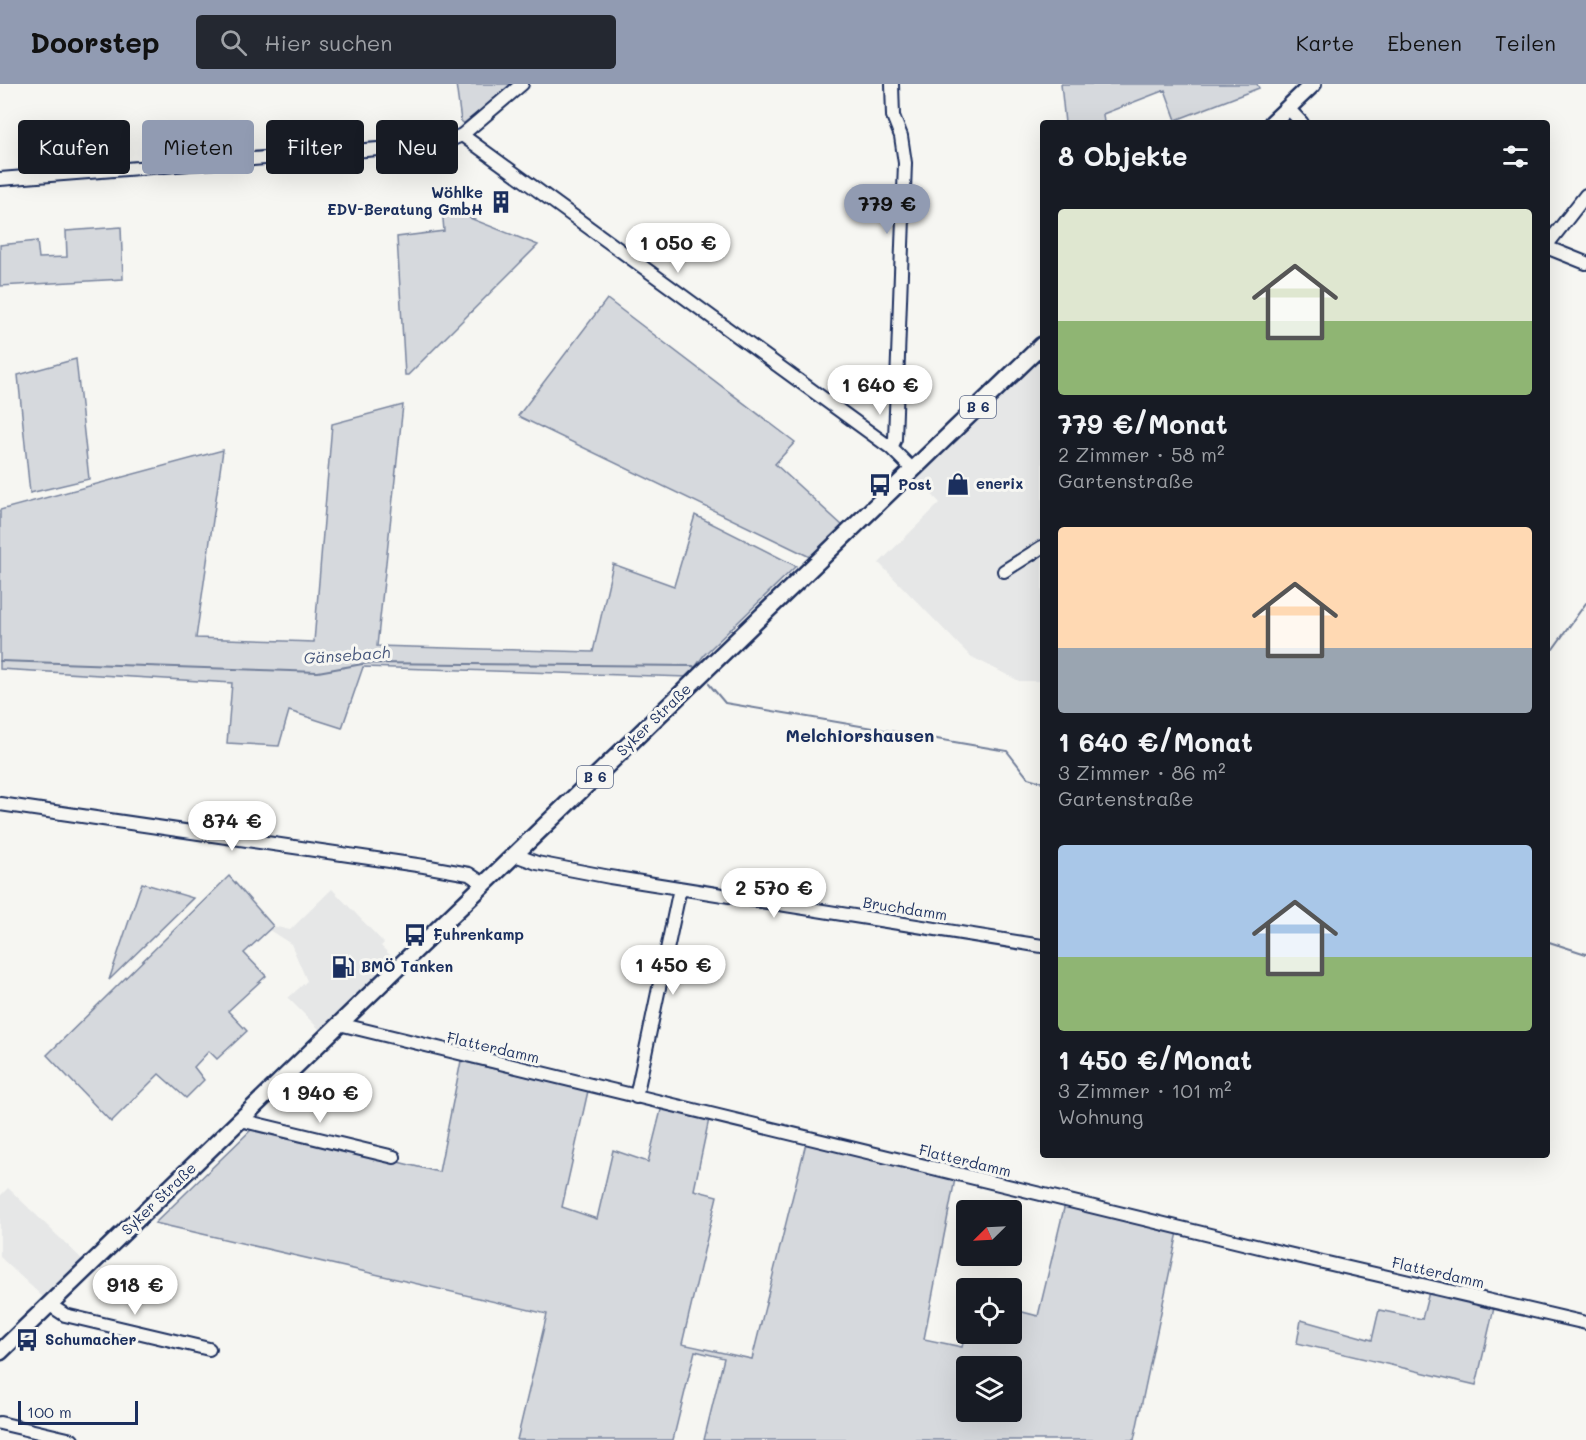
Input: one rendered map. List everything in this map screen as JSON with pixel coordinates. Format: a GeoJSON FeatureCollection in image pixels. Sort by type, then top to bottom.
{"type":"FeatureCollection","features":[{"type":"Feature","properties":{"kind":"main road"},"geometry":{"type":"LineString","coordinates":[[1275,120],[1305,87]]}},
{"type":"Feature","properties":{"kind":"main road","name":"Syker Straße"},"geometry":{"type":"LineString","coordinates":[[0,1352],[1040,347]]}},
{"type":"Feature","properties":{"kind":"street"},"geometry":{"type":"LineString","coordinates":[[0,179],[441,144],[462,135],[522,84]]}},
{"type":"Feature","properties":{"kind":"street"},"geometry":{"type":"LineString","coordinates":[[891,448],[895,439],[905,163],[901,136],[893,116],[892,84]]}},
{"type":"Feature","properties":{"kind":"street"},"geometry":{"type":"LineString","coordinates":[[1288,108],[1299,120]]}},
{"type":"Feature","properties":{"kind":"street"},"geometry":{"type":"LineString","coordinates":[[462,135],[891,448],[913,470]]}},
{"type":"Feature","properties":{"kind":"street"},"geometry":{"type":"LineString","coordinates":[[1550,241],[1586,195]]}},
{"type":"Feature","properties":{"kind":"street"},"geometry":{"type":"LineString","coordinates":[[1550,248],[1586,262]]}},
{"type":"Feature","properties":{"kind":"street"},"geometry":{"type":"LineString","coordinates":[[1004,571],[1040,548]]}},
{"type":"Feature","properties":{"kind":"street"},"geometry":{"type":"LineString","coordinates":[[0,804],[435,868],[469,874],[484,884]]}},
{"type":"Feature","properties":{"kind":"street","name":"Bruchdamm"},"geometry":{"type":"LineString","coordinates":[[515,855],[537,863],[680,888],[1040,946]]}},
{"type":"Feature","properties":{"kind":"street"},"geometry":{"type":"LineString","coordinates":[[636,1097],[680,888]]}},
{"type":"Feature","properties":{"kind":"street","name":"Flatterdamm"},"geometry":{"type":"LineString","coordinates":[[339,1024],[1586,1323]]}},
{"type":"Feature","properties":{"kind":"street"},"geometry":{"type":"LineString","coordinates":[[240,1120],[394,1157]]}},
{"type":"Feature","properties":{"kind":"street"},"geometry":{"type":"LineString","coordinates":[[50,1305],[64,1315],[209,1349]]}},
{"type":"Feature","properties":{"kind":"street"},"geometry":{"type":"LineString","coordinates":[[0,1424],[27,1435],[72,1440]]}},
{"type":"Feature","properties":{"kind":"shaded area"},"geometry":{"type":"Polygon","coordinates":[[[456,84],[516,84],[464,123],[461,121],[456,84]]]}},
{"type":"Feature","properties":{"kind":"shaded area"},"geometry":{"type":"Polygon","coordinates":[[[1061,84],[1257,84],[1259,88],[1176,120],[1165,90],[1103,114],[1104,120],[1065,120],[1061,84]]]}},
{"type":"Feature","properties":{"kind":"shaded area"},"geometry":{"type":"Polygon","coordinates":[[[442,207],[538,245],[408,375],[405,375],[397,237],[444,231],[442,207]]]}},
{"type":"Feature","properties":{"kind":"shaded area"},"geometry":{"type":"Polygon","coordinates":[[[121,227],[123,279],[0,286],[0,245],[37,241],[39,258],[67,257],[66,231],[121,227]]]}},
{"type":"Feature","properties":{"kind":"shaded area"},"geometry":{"type":"Polygon","coordinates":[[[607,299],[795,442],[775,464],[843,526],[810,557],[518,416],[607,299]]]}},
{"type":"Feature","properties":{"kind":"shaded area"},"geometry":{"type":"Polygon","coordinates":[[[1040,336],[1040,681],[1019,681],[970,656],[879,563],[940,503],[906,467],[1040,336]]]}},
{"type":"Feature","properties":{"kind":"shaded area"},"geometry":{"type":"Polygon","coordinates":[[[76,359],[89,479],[30,493],[18,375],[76,359]]]}},
{"type":"Feature","properties":{"kind":"shaded area"},"geometry":{"type":"Polygon","coordinates":[[[403,405],[377,646],[593,652],[613,564],[674,586],[695,515],[796,566],[704,655],[688,677],[363,667],[342,728],[289,711],[279,746],[227,743],[232,683],[0,669],[0,510],[223,450],[196,638],[314,642],[332,424],[403,405]]]}},
{"type":"Feature","properties":{"kind":"shaded area"},"geometry":{"type":"Polygon","coordinates":[[[229,876],[273,926],[244,953],[266,976],[228,1011],[247,1031],[217,1059],[209,1051],[194,1067],[204,1080],[186,1098],[159,1074],[111,1122],[47,1055],[229,876]]]}},
{"type":"Feature","properties":{"kind":"shaded area"},"geometry":{"type":"Polygon","coordinates":[[[142,883],[193,898],[109,980],[139,891],[142,883]]]}},
{"type":"Feature","properties":{"kind":"shaded area"},"geometry":{"type":"Polygon","coordinates":[[[332,889],[384,943],[381,946],[394,959],[320,1030],[288,998],[307,981],[291,944],[269,930],[273,926],[290,930],[332,889]]]}},
{"type":"Feature","properties":{"kind":"shaded area"},"geometry":{"type":"Polygon","coordinates":[[[461,1061],[588,1091],[562,1207],[597,1219],[613,1150],[648,1162],[662,1106],[709,1119],[694,1190],[717,1196],[682,1344],[752,1359],[806,1143],[955,1179],[924,1339],[962,1347],[963,1344],[1022,1344],[1022,1312],[1038,1316],[1065,1204],[1178,1232],[1134,1440],[704,1440],[724,1358],[695,1351],[673,1440],[517,1440],[547,1314],[155,1223],[254,1127],[439,1172],[461,1061]]]}},
{"type":"Feature","properties":{"kind":"shaded area"},"geometry":{"type":"Polygon","coordinates":[[[8,1188],[85,1262],[45,1299],[0,1257],[0,1196],[8,1188]]]}},
{"type":"Feature","properties":{"kind":"shaded area"},"geometry":{"type":"Polygon","coordinates":[[[1429,1292],[1494,1308],[1476,1385],[1297,1343],[1301,1320],[1372,1340],[1379,1310],[1422,1319],[1429,1292]]]}},
{"type":"Feature","properties":{"kind":"waterway"},"geometry":{"type":"LineString","coordinates":[[1553,649],[1586,603]]}},
{"type":"Feature","properties":{"kind":"waterway","name":"Gänsebach"},"geometry":{"type":"LineString","coordinates":[[0,661],[318,672],[368,663],[693,666],[695,668]]}},
{"type":"Feature","properties":{"kind":"waterway","name":"Gänsebach"},"geometry":{"type":"LineString","coordinates":[[709,684],[725,703],[1007,751],[1028,778],[1040,781]]}},
{"type":"Feature","properties":{"kind":"waterway","name":"Gänsebach"},"geometry":{"type":"LineString","coordinates":[[1550,942],[1586,954]]}},
{"type":"Feature","properties":{"kind":"place","name":"Wöhlke EDV-Beratung GmbH"},"geometry":{"type":"Point","coordinates":[501,202]}},
{"type":"Feature","properties":{"kind":"place","name":"enerix"},"geometry":{"type":"Point","coordinates":[958,484]}},
{"type":"Feature","properties":{"kind":"place","name":"Post"},"geometry":{"type":"Point","coordinates":[880,485]}},
{"type":"Feature","properties":{"kind":"place","name":"Fuhrenkamp"},"geometry":{"type":"Point","coordinates":[415,935]}},
{"type":"Feature","properties":{"kind":"place","name":"BMÖ Tanken"},"geometry":{"type":"Point","coordinates":[343,967]}},
{"type":"Feature","properties":{"kind":"place","name":"Schumacher"},"geometry":{"type":"Point","coordinates":[27,1340]}},
{"type":"Feature","properties":{"kind":"district","name":"Melchiorshausen"},"geometry":{"type":"Point","coordinates":[860,736]}}]}
